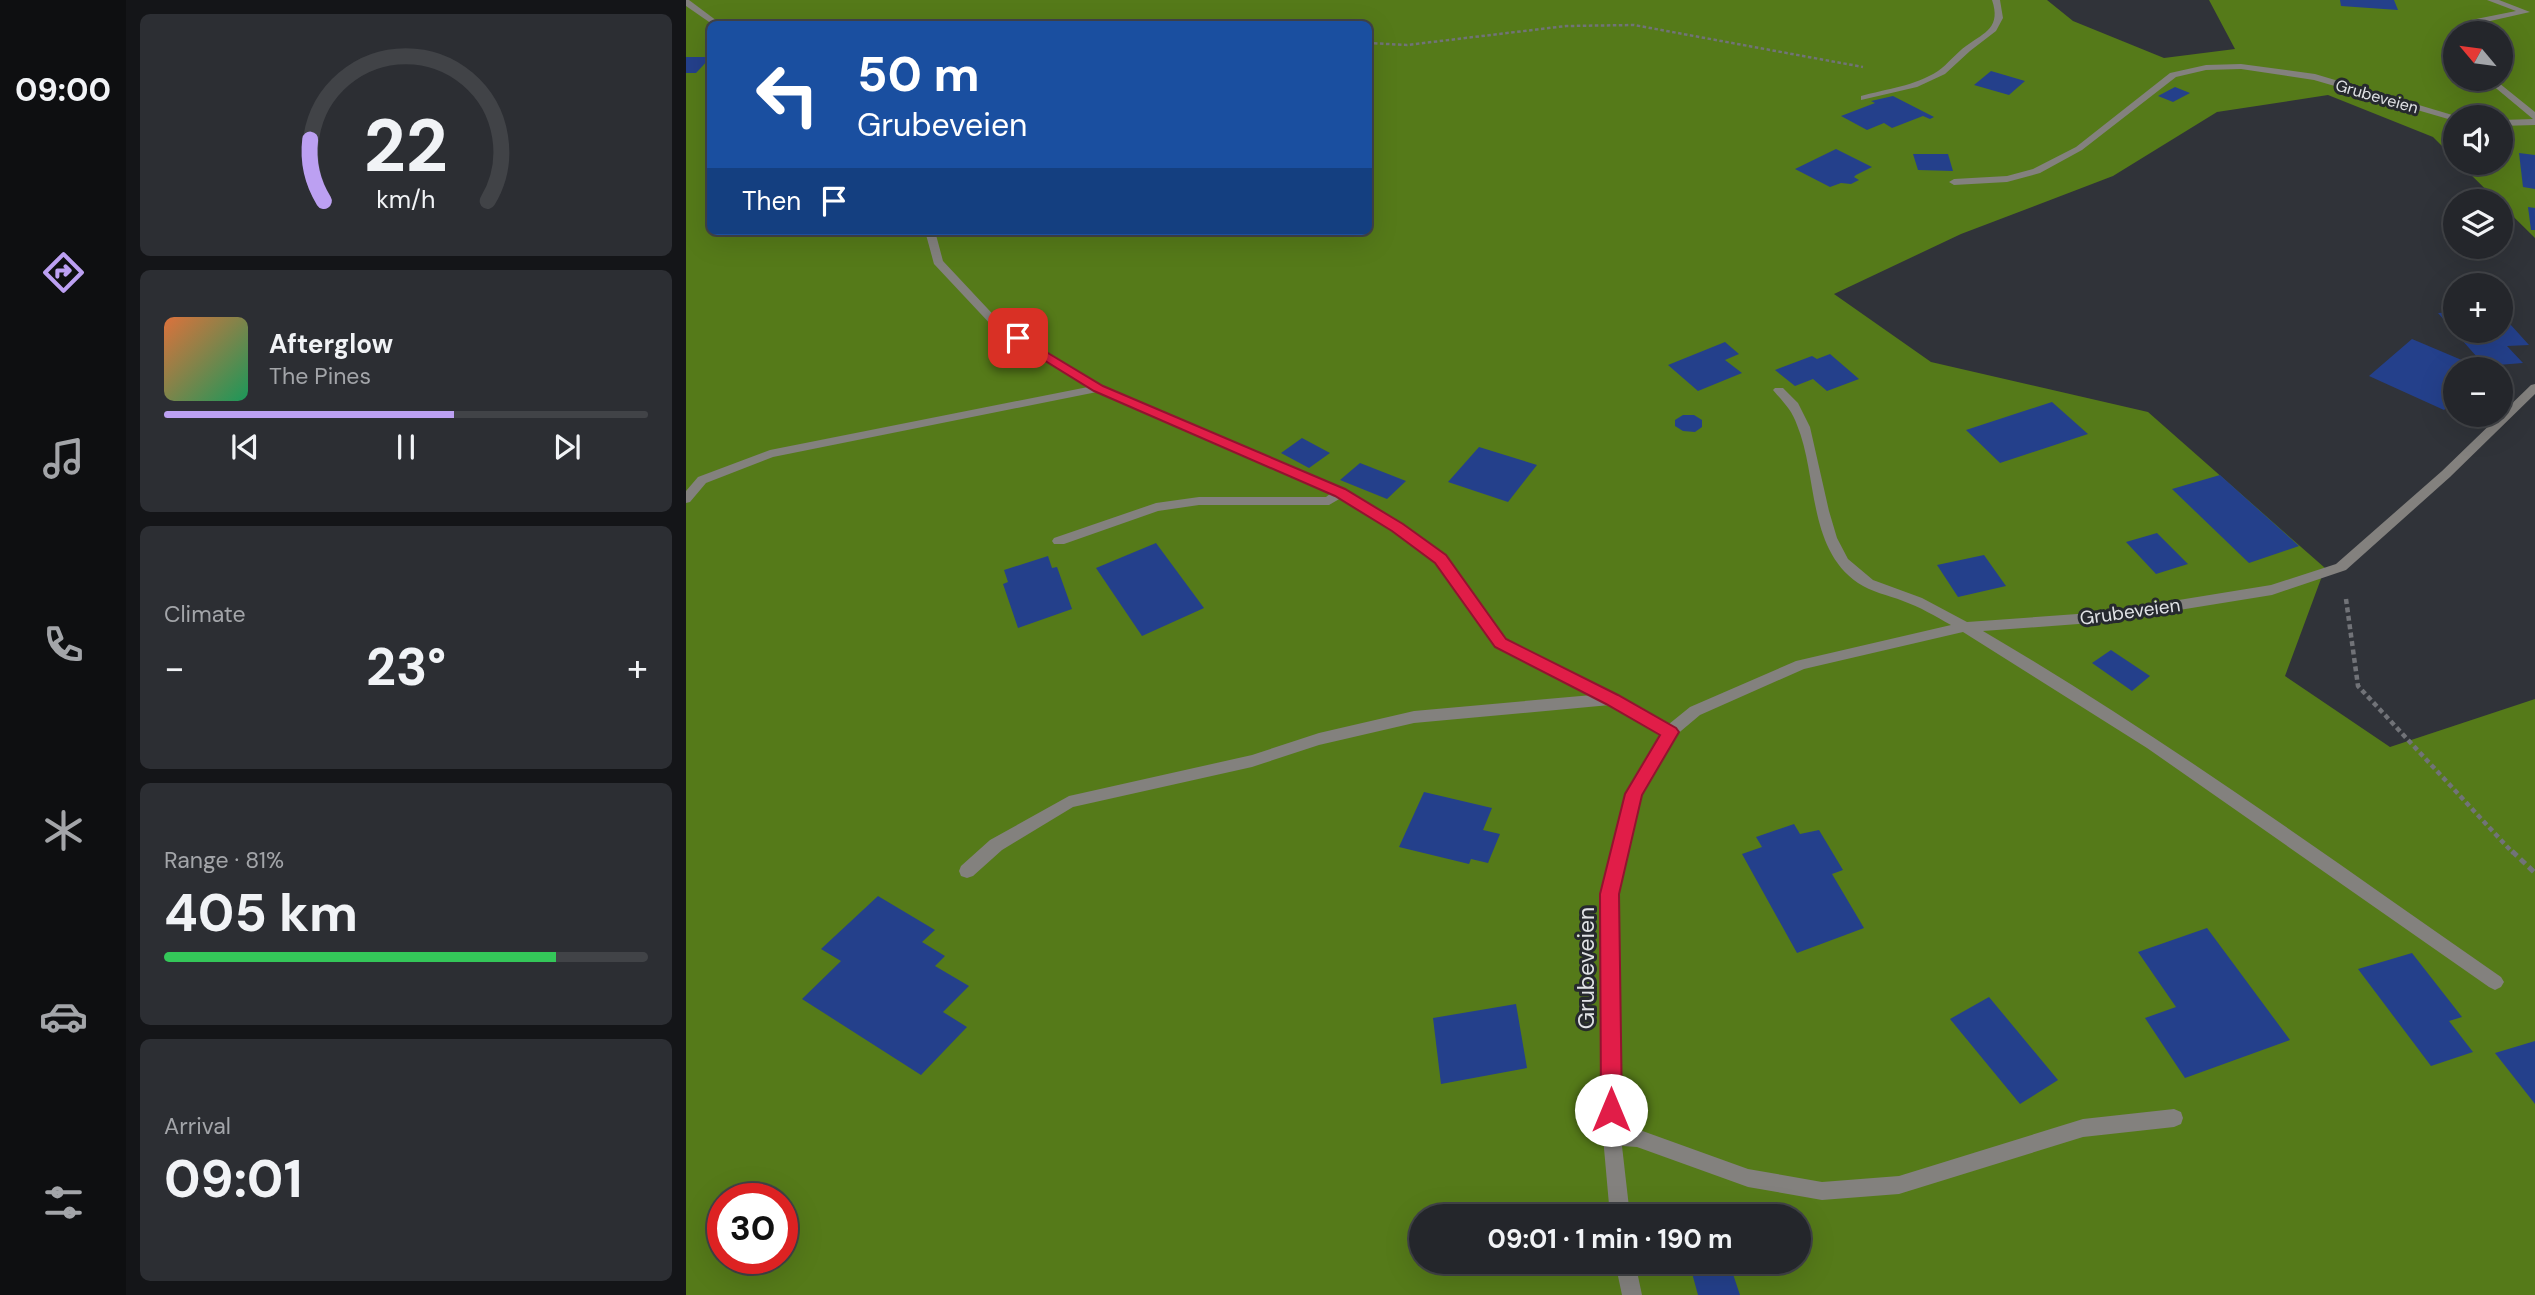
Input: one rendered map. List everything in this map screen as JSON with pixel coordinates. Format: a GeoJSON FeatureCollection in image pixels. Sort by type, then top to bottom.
{"type":"FeatureCollection","features":[{"type":"Feature","properties":{"kind":"street"},"geometry":{"type":"LineString","coordinates":[[1864,99],[1914,84],[1944,71],[1965,51],[1993,33],[2001,20],[1996,0]]}},
{"type":"Feature","properties":{"kind":"street"},"geometry":{"type":"LineString","coordinates":[[2491,0],[2530,13]]}},
{"type":"Feature","properties":{"kind":"street"},"geometry":{"type":"LineString","coordinates":[[686,2],[713,21]]}},
{"type":"Feature","properties":{"kind":"street"},"geometry":{"type":"LineString","coordinates":[[2480,21],[2530,13]]}},
{"type":"Feature","properties":{"kind":"street","name":"Grubeveien"},"geometry":{"type":"LineString","coordinates":[[1954,182],[2012,178],[2038,170],[2069,154],[2173,75],[2193,68],[2242,66],[2298,73],[2443,115]]}},
{"type":"Feature","properties":{"kind":"street"},"geometry":{"type":"LineString","coordinates":[[2503,91],[2535,119]]}},
{"type":"Feature","properties":{"kind":"street"},"geometry":{"type":"LineString","coordinates":[[2513,122],[2535,119]]}},
{"type":"Feature","properties":{"kind":"street"},"geometry":{"type":"LineString","coordinates":[[931,235],[938,262],[998,326],[1098,388],[1340,492],[1397,527],[1440,559],[1500,643],[1612,699],[1670,732]]}},
{"type":"Feature","properties":{"kind":"street","name":"Grubeveien"},"geometry":{"type":"LineString","coordinates":[[1619,1204],[1612,1136],[1610,894],[1634,794],[1670,732],[1695,711],[1801,665],[1964,627],[2105,617],[2273,590],[2341,566],[2446,474],[2535,387]]}},
{"type":"Feature","properties":{"kind":"street"},"geometry":{"type":"LineString","coordinates":[[686,499],[702,480],[770,454],[1098,388]]}},
{"type":"Feature","properties":{"kind":"street"},"geometry":{"type":"LineString","coordinates":[[1779,390],[1787,396],[1805,430],[1830,539],[1843,562],[1861,579],[1923,604],[2118,720],[2496,982]]}},
{"type":"Feature","properties":{"kind":"street"},"geometry":{"type":"LineString","coordinates":[[1059,541],[1156,507],[1199,501],[1329,501],[1340,492]]}},
{"type":"Feature","properties":{"kind":"street"},"geometry":{"type":"LineString","coordinates":[[967,871],[996,845],[1069,802],[1252,761],[1319,739],[1414,718],[1612,699]]}},
{"type":"Feature","properties":{"kind":"street"},"geometry":{"type":"LineString","coordinates":[[1612,1136],[1637,1138],[1748,1178],[1822,1191],[1899,1185],[2083,1128],[2175,1118]]}},
{"type":"Feature","properties":{"kind":"street"},"geometry":{"type":"LineString","coordinates":[[1628,1274],[1632,1295]]}},
{"type":"Feature","properties":{"kind":"path"},"geometry":{"type":"LineString","coordinates":[[1372,43],[1407,45],[1566,26],[1634,25],[1864,67]]}},
{"type":"Feature","properties":{"kind":"path"},"geometry":{"type":"LineString","coordinates":[[2341,566],[2358,686],[2535,873]]}},
{"type":"Feature","properties":{"kind":"green space"},"geometry":{"type":"Polygon","coordinates":[[[686,0],[2047,0],[2073,21],[2164,58],[2235,49],[2209,0],[2535,0],[2535,238],[2513,216],[2513,189],[2485,189],[2471,175],[2513,175],[2513,105],[2443,105],[2443,147],[2433,137],[2328,95],[2217,112],[2113,176],[1961,234],[1834,294],[1931,362],[2148,412],[2325,568],[2285,676],[2390,747],[2535,699],[2535,1295],[686,1295],[686,0]]]}},
{"type":"Feature","properties":{"kind":"building"},"geometry":{"type":"Polygon","coordinates":[[[2340,0],[2394,0],[2398,10],[2341,6],[2340,0]]]}},
{"type":"Feature","properties":{"kind":"building"},"geometry":{"type":"Polygon","coordinates":[[[686,57],[707,57],[707,61],[696,73],[686,73],[686,57]]]}},
{"type":"Feature","properties":{"kind":"building"},"geometry":{"type":"Polygon","coordinates":[[[1991,71],[2025,81],[2009,95],[1974,85],[1991,71]]]}},
{"type":"Feature","properties":{"kind":"building"},"geometry":{"type":"Polygon","coordinates":[[[2175,87],[2190,93],[2173,102],[2158,96],[2175,87]]]}},
{"type":"Feature","properties":{"kind":"building"},"geometry":{"type":"Polygon","coordinates":[[[1893,96],[1934,117],[1930,119],[1923,116],[1892,128],[1884,123],[1867,130],[1841,116],[1875,103],[1871,101],[1893,96]]]}},
{"type":"Feature","properties":{"kind":"building"},"geometry":{"type":"Polygon","coordinates":[[[1836,149],[1872,167],[1856,175],[1854,177],[1859,180],[1851,184],[1841,183],[1830,187],[1795,169],[1836,149]]]}},
{"type":"Feature","properties":{"kind":"building"},"geometry":{"type":"Polygon","coordinates":[[[2519,153],[2535,155],[2535,189],[2523,187],[2519,153]]]}},
{"type":"Feature","properties":{"kind":"building"},"geometry":{"type":"Polygon","coordinates":[[[1913,154],[1948,154],[1953,171],[1918,170],[1913,154]]]}},
{"type":"Feature","properties":{"kind":"building"},"geometry":{"type":"Polygon","coordinates":[[[2528,207],[2535,208],[2535,230],[2531,230],[2528,207]]]}},
{"type":"Feature","properties":{"kind":"building"},"geometry":{"type":"Polygon","coordinates":[[[2513,327],[2529,345],[2507,346],[2523,363],[2513,364],[2513,357],[2477,357],[2465,343],[2513,343],[2513,327]]]}},
{"type":"Feature","properties":{"kind":"building"},"geometry":{"type":"Polygon","coordinates":[[[2412,339],[2455,357],[2443,357],[2443,410],[2369,376],[2412,339]]]}},
{"type":"Feature","properties":{"kind":"building"},"geometry":{"type":"Polygon","coordinates":[[[1725,342],[1739,354],[1725,360],[1742,373],[1698,391],[1668,365],[1725,342]]]}},
{"type":"Feature","properties":{"kind":"building"},"geometry":{"type":"Polygon","coordinates":[[[1830,354],[1859,379],[1827,391],[1813,379],[1795,386],[1775,370],[1812,356],[1817,359],[1830,354]]]}},
{"type":"Feature","properties":{"kind":"building"},"geometry":{"type":"Polygon","coordinates":[[[2052,402],[2088,434],[2000,463],[1966,430],[2052,402]]]}},
{"type":"Feature","properties":{"kind":"building"},"geometry":{"type":"Polygon","coordinates":[[[1683,415],[1694,415],[1702,420],[1702,427],[1695,432],[1683,431],[1675,426],[1675,420],[1683,415]]]}},
{"type":"Feature","properties":{"kind":"building"},"geometry":{"type":"Polygon","coordinates":[[[1302,438],[1330,453],[1309,468],[1281,453],[1302,438]]]}},
{"type":"Feature","properties":{"kind":"building"},"geometry":{"type":"Polygon","coordinates":[[[1479,447],[1537,465],[1508,502],[1448,482],[1479,447]]]}},
{"type":"Feature","properties":{"kind":"building"},"geometry":{"type":"Polygon","coordinates":[[[1360,463],[1406,481],[1387,499],[1340,480],[1360,463]]]}},
{"type":"Feature","properties":{"kind":"building"},"geometry":{"type":"Polygon","coordinates":[[[2220,475],[2299,546],[2249,563],[2172,489],[2220,475]]]}},
{"type":"Feature","properties":{"kind":"building"},"geometry":{"type":"Polygon","coordinates":[[[2157,533],[2188,564],[2156,574],[2126,542],[2157,533]]]}},
{"type":"Feature","properties":{"kind":"building"},"geometry":{"type":"Polygon","coordinates":[[[1156,543],[1204,608],[1142,636],[1096,568],[1156,543]]]}},
{"type":"Feature","properties":{"kind":"building"},"geometry":{"type":"Polygon","coordinates":[[[1984,555],[2006,586],[1958,597],[1937,565],[1984,555]]]}},
{"type":"Feature","properties":{"kind":"building"},"geometry":{"type":"Polygon","coordinates":[[[1048,556],[1052,568],[1057,567],[1072,609],[1018,628],[1003,584],[1008,582],[1004,570],[1048,556]]]}},
{"type":"Feature","properties":{"kind":"building"},"geometry":{"type":"Polygon","coordinates":[[[2111,650],[2150,676],[2132,691],[2092,663],[2111,650]]]}},
{"type":"Feature","properties":{"kind":"building"},"geometry":{"type":"Polygon","coordinates":[[[1424,792],[1492,808],[1483,830],[1500,834],[1488,863],[1471,859],[1469,864],[1399,847],[1424,792]]]}},
{"type":"Feature","properties":{"kind":"building"},"geometry":{"type":"Polygon","coordinates":[[[1794,824],[1800,834],[1819,830],[1843,870],[1832,874],[1864,928],[1797,953],[1742,854],[1762,847],[1756,837],[1794,824]]]}},
{"type":"Feature","properties":{"kind":"building"},"geometry":{"type":"Polygon","coordinates":[[[878,896],[935,930],[922,942],[945,956],[935,966],[969,986],[943,1012],[967,1027],[921,1075],[802,999],[841,961],[821,949],[878,896]]]}},
{"type":"Feature","properties":{"kind":"building"},"geometry":{"type":"Polygon","coordinates":[[[2207,928],[2290,1040],[2185,1078],[2145,1018],[2176,1007],[2138,952],[2207,928]]]}},
{"type":"Feature","properties":{"kind":"building"},"geometry":{"type":"Polygon","coordinates":[[[2412,953],[2462,1017],[2449,1021],[2473,1052],[2431,1066],[2358,969],[2412,953]]]}},
{"type":"Feature","properties":{"kind":"building"},"geometry":{"type":"Polygon","coordinates":[[[1989,997],[2058,1080],[2020,1104],[1950,1019],[1989,997]]]}},
{"type":"Feature","properties":{"kind":"building"},"geometry":{"type":"Polygon","coordinates":[[[1516,1004],[1527,1068],[1441,1084],[1433,1018],[1516,1004]]]}},
{"type":"Feature","properties":{"kind":"building"},"geometry":{"type":"Polygon","coordinates":[[[2535,1041],[2535,1104],[2495,1053],[2535,1041]]]}},
{"type":"Feature","properties":{"kind":"building"},"geometry":{"type":"Polygon","coordinates":[[[1692,1274],[1733,1274],[1740,1295],[1698,1295],[1692,1274]]]}},
{"type":"Feature","properties":{"kind":"route"},"geometry":{"type":"LineString","coordinates":[[1018,338],[1098,388],[1340,492],[1397,527],[1440,559],[1500,643],[1612,699],[1670,732],[1634,794],[1610,894],[1611,1110]]}}]}
